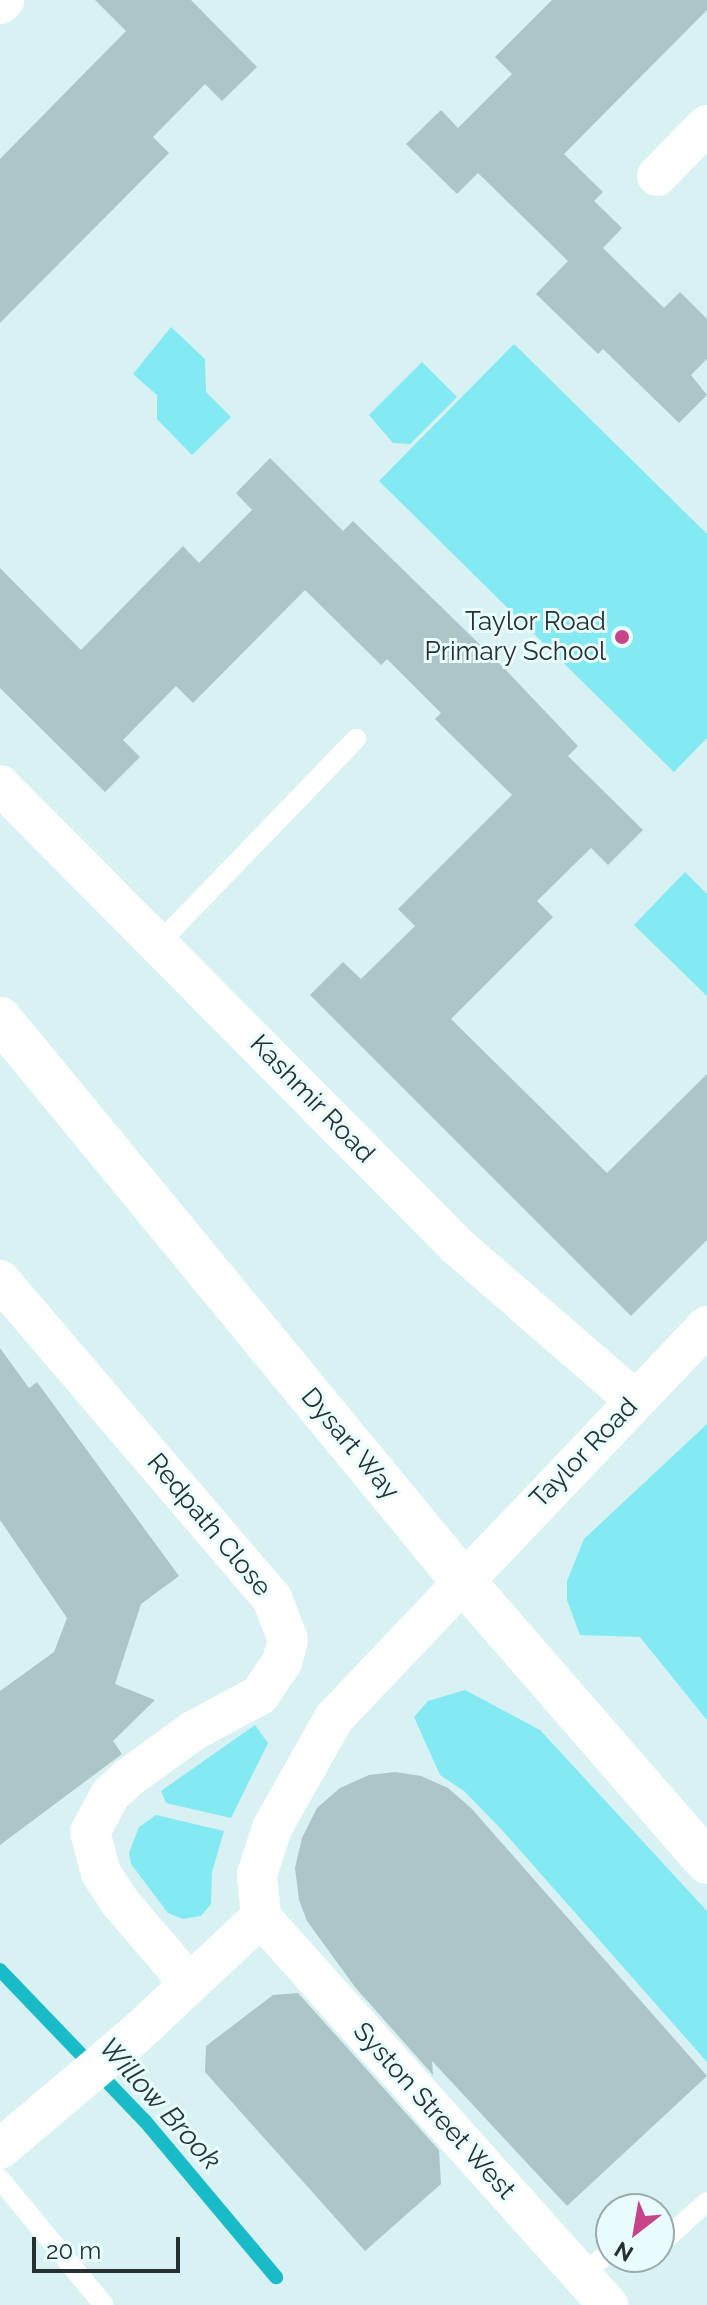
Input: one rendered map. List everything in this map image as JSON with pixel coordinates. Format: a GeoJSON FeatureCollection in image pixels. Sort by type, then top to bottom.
{"type":"FeatureCollection","features":[{"type":"Feature","properties":{"kind":"street"},"geometry":{"type":"LineString","coordinates":[[657,176],[707,125]]}},
{"type":"Feature","properties":{"kind":"street","name":"Kashmir Road"},"geometry":{"type":"LineString","coordinates":[[0,785],[457,1246],[635,1400]]}},
{"type":"Feature","properties":{"kind":"street","name":"Dysart Way"},"geometry":{"type":"LineString","coordinates":[[0,1019],[463,1581],[707,1862]]}},
{"type":"Feature","properties":{"kind":"street","name":"Redpath Close"},"geometry":{"type":"LineString","coordinates":[[0,1280],[272,1598],[288,1640],[282,1662],[260,1695],[193,1731],[128,1778],[110,1795],[90,1832],[101,1873],[119,1901],[189,1983]]}},
{"type":"Feature","properties":{"kind":"street","name":"Taylor Road"},"geometry":{"type":"LineString","coordinates":[[261,1917],[257,1875],[272,1828],[308,1758],[334,1718],[707,1326]]}},
{"type":"Feature","properties":{"kind":"street"},"geometry":{"type":"LineString","coordinates":[[0,2149],[136,2034],[261,1917]]}},
{"type":"Feature","properties":{"kind":"street","name":"Syston Street West"},"geometry":{"type":"LineString","coordinates":[[261,1917],[595,2262]]}},
{"type":"Feature","properties":{"kind":"street","name":"Syston Street West"},"geometry":{"type":"LineString","coordinates":[[599,2273],[608,2305]]}},
{"type":"Feature","properties":{"kind":"lane"},"geometry":{"type":"LineString","coordinates":[[159,943],[356,739]]}},
{"type":"Feature","properties":{"kind":"lane"},"geometry":{"type":"LineString","coordinates":[[0,2179],[104,2305]]}},
{"type":"Feature","properties":{"kind":"lane"},"geometry":{"type":"LineString","coordinates":[[675,2231],[707,2202]]}},
{"type":"Feature","properties":{"kind":"shaded area"},"geometry":{"type":"Polygon","coordinates":[[[171,327],[205,359],[206,392],[231,417],[192,455],[157,419],[157,395],[133,374],[171,327]]]}},
{"type":"Feature","properties":{"kind":"shaded area","name":"Taylor Road Primary School"},"geometry":{"type":"Polygon","coordinates":[[[514,344],[707,534],[707,738],[674,772],[379,481],[514,344]]]}},
{"type":"Feature","properties":{"kind":"shaded area"},"geometry":{"type":"Polygon","coordinates":[[[422,362],[457,397],[410,444],[393,443],[369,415],[422,362]]]}},
{"type":"Feature","properties":{"kind":"shaded area"},"geometry":{"type":"Polygon","coordinates":[[[685,872],[707,894],[707,996],[634,925],[685,872]]]}},
{"type":"Feature","properties":{"kind":"shaded area"},"geometry":{"type":"Polygon","coordinates":[[[707,1424],[707,1720],[640,1637],[580,1635],[567,1600],[567,1581],[584,1539],[707,1424]]]}},
{"type":"Feature","properties":{"kind":"shaded area"},"geometry":{"type":"Polygon","coordinates":[[[465,1690],[540,1730],[707,1911],[707,2062],[503,1831],[464,1791],[440,1775],[414,1717],[428,1701],[465,1690]]]}},
{"type":"Feature","properties":{"kind":"shaded area"},"geometry":{"type":"Polygon","coordinates":[[[255,1725],[268,1743],[231,1818],[166,1803],[161,1791],[255,1725]]]}},
{"type":"Feature","properties":{"kind":"shaded area"},"geometry":{"type":"Polygon","coordinates":[[[156,1815],[224,1831],[212,1872],[211,1904],[201,1916],[183,1919],[168,1913],[131,1864],[129,1853],[139,1827],[156,1815]]]}},
{"type":"Feature","properties":{"kind":"building"},"geometry":{"type":"Polygon","coordinates":[[[95,0],[191,0],[257,67],[222,101],[205,84],[153,137],[169,153],[0,323],[0,159],[126,31],[95,0]]]}},
{"type":"Feature","properties":{"kind":"building"},"geometry":{"type":"Polygon","coordinates":[[[552,0],[707,0],[707,10],[564,154],[603,192],[594,201],[622,228],[603,248],[664,308],[680,292],[707,319],[707,359],[691,375],[707,395],[679,423],[603,349],[598,354],[536,294],[568,261],[478,173],[457,194],[406,144],[441,110],[458,128],[512,74],[495,57],[552,0]]]}},
{"type":"Feature","properties":{"kind":"building"},"geometry":{"type":"Polygon","coordinates":[[[270,458],[343,531],[353,521],[505,669],[578,746],[568,756],[643,830],[608,865],[591,848],[537,901],[553,917],[451,1019],[607,1173],[707,1074],[707,1240],[631,1316],[310,995],[343,962],[361,979],[415,926],[398,909],[512,795],[435,719],[441,713],[387,659],[381,665],[305,590],[193,703],[176,686],[123,740],[140,757],[105,792],[0,688],[0,568],[81,650],[183,546],[199,563],[252,510],[236,493],[270,458]]]}},
{"type":"Feature","properties":{"kind":"building"},"geometry":{"type":"Polygon","coordinates":[[[0,1348],[29,1388],[37,1382],[179,1576],[141,1604],[115,1684],[155,1700],[113,1741],[122,1754],[0,1845],[0,1691],[54,1652],[67,1618],[0,1520],[0,1348]]]}},
{"type":"Feature","properties":{"kind":"building"},"geometry":{"type":"Polygon","coordinates":[[[395,1772],[421,1776],[448,1788],[471,1808],[707,2076],[567,2206],[432,2061],[433,2075],[355,1987],[307,1921],[299,1900],[295,1868],[302,1838],[317,1808],[340,1788],[369,1775],[395,1772]]]}},
{"type":"Feature","properties":{"kind":"building"},"geometry":{"type":"Polygon","coordinates":[[[298,1993],[439,2150],[441,2184],[365,2251],[205,2072],[206,2046],[273,1995],[298,1993]]]}},
{"type":"Feature","properties":{"kind":"waterway","name":"Willow Brook"},"geometry":{"type":"LineString","coordinates":[[0,1970],[145,2121],[276,2277]]}},
{"type":"Feature","properties":{"kind":"place","name":"Taylor Road Primary School"},"geometry":{"type":"Point","coordinates":[622,637]}}]}
